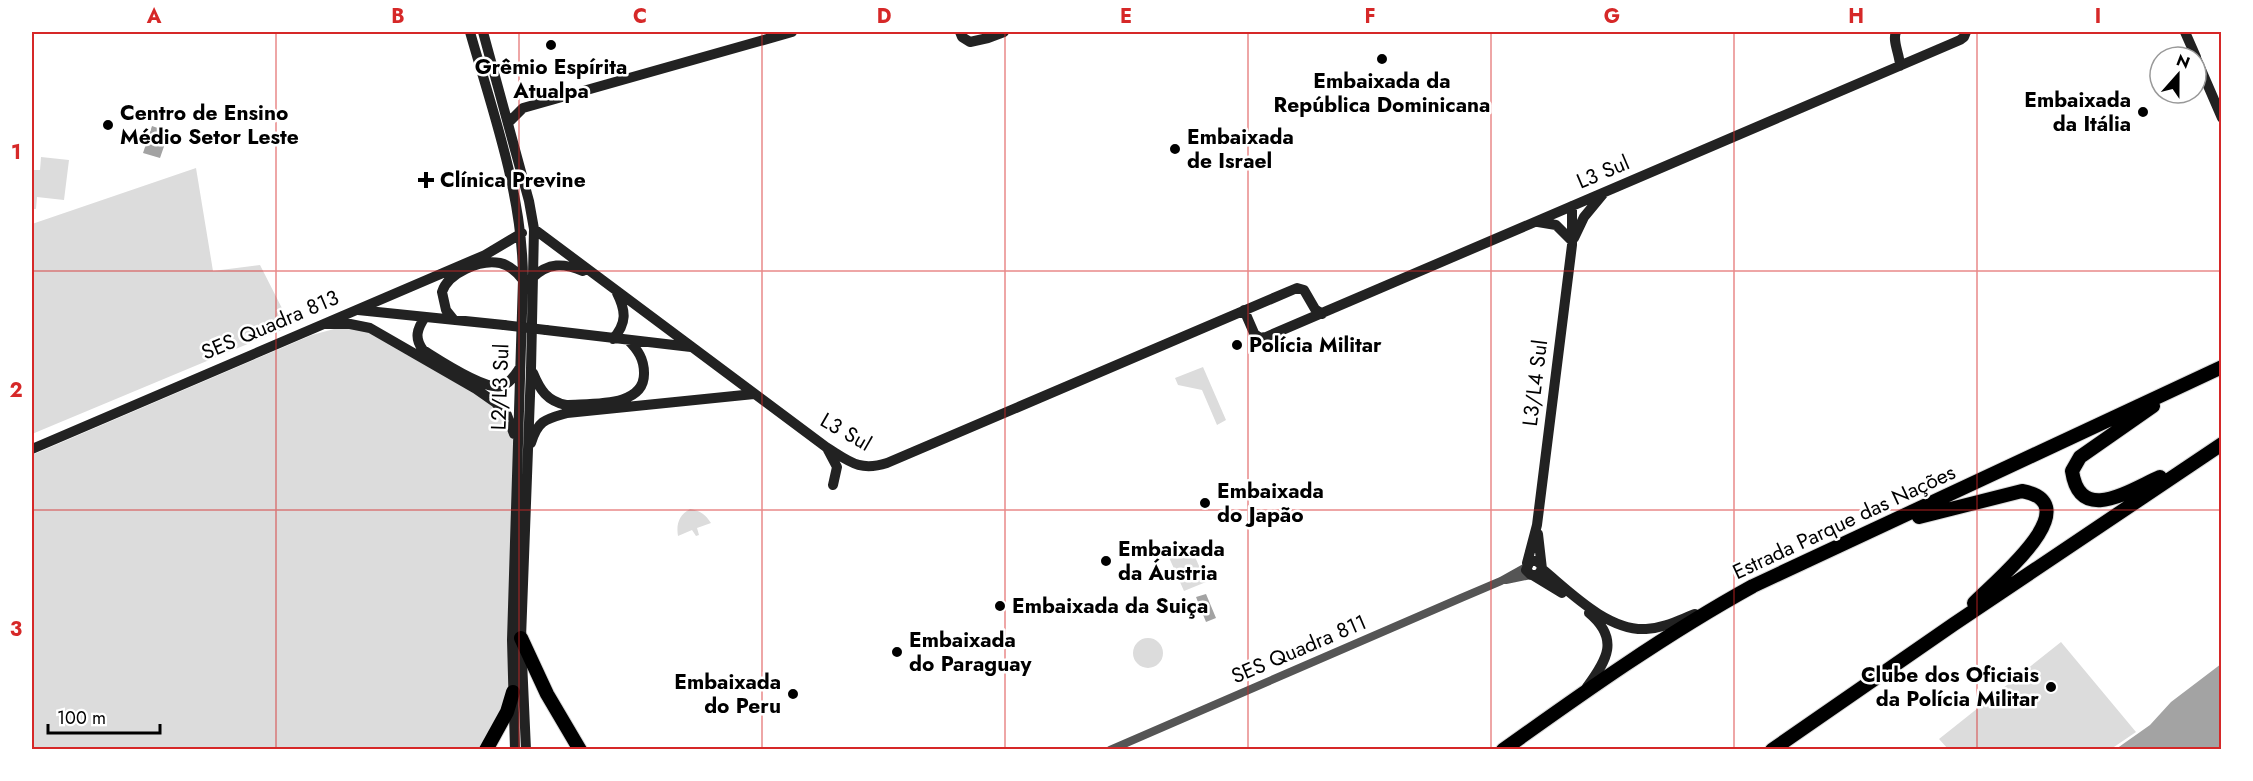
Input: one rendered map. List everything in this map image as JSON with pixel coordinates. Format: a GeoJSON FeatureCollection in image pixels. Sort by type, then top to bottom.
{"type":"FeatureCollection","features":[{"type":"Feature","properties":{"kind":"highway","name":"Estrada Parque das Nações"},"geometry":{"type":"LineString","coordinates":[[1503,750],[1718,604],[2222,367]]}},
{"type":"Feature","properties":{"kind":"highway"},"geometry":{"type":"LineString","coordinates":[[2192,463],[2100,502],[2082,496],[2074,483],[2072,471],[2079,457],[2125,424],[2196,379]]}},
{"type":"Feature","properties":{"kind":"highway"},"geometry":{"type":"LineString","coordinates":[[1772,750],[1954,624],[2222,444]]}},
{"type":"Feature","properties":{"kind":"highway"},"geometry":{"type":"LineString","coordinates":[[1895,521],[2022,491],[2030,492],[2038,497],[2045,507],[2046,521],[2030,548],[1954,624]]}},
{"type":"Feature","properties":{"kind":"highway"},"geometry":{"type":"LineString","coordinates":[[521,638],[547,694],[580,750]]}},
{"type":"Feature","properties":{"kind":"highway"},"geometry":{"type":"LineString","coordinates":[[486,750],[504,720],[513,692]]}},
{"type":"Feature","properties":{"kind":"street","name":"L2/L3 Sul"},"geometry":{"type":"LineString","coordinates":[[470,32],[517,202],[527,279],[531,369],[521,638],[526,750]]}},
{"type":"Feature","properties":{"kind":"street","name":"L2/L3 Sul"},"geometry":{"type":"LineString","coordinates":[[483,32],[529,201],[534,229],[519,369],[512,640],[515,750]]}},
{"type":"Feature","properties":{"kind":"street"},"geometry":{"type":"LineString","coordinates":[[508,123],[523,108],[792,32]]}},
{"type":"Feature","properties":{"kind":"street"},"geometry":{"type":"LineString","coordinates":[[960,32],[962,37],[970,42],[1004,32]]}},
{"type":"Feature","properties":{"kind":"street"},"geometry":{"type":"LineString","coordinates":[[1896,32],[1894,38],[1902,62]]}},
{"type":"Feature","properties":{"kind":"street","name":"L3 Sul"},"geometry":{"type":"LineString","coordinates":[[1244,310],[1254,333],[1259,338],[1266,338],[1317,313],[1605,192],[1902,62],[1960,40],[1964,37],[1965,32]]}},
{"type":"Feature","properties":{"kind":"street"},"geometry":{"type":"LineString","coordinates":[[2208,86],[2222,118]]}},
{"type":"Feature","properties":{"kind":"street"},"geometry":{"type":"LineString","coordinates":[[502,101],[523,108]]}},
{"type":"Feature","properties":{"kind":"street"},"geometry":{"type":"LineString","coordinates":[[1535,222],[1557,225],[1572,242],[1581,220],[1605,192]]}},
{"type":"Feature","properties":{"kind":"street","name":"L3/L4 Sul"},"geometry":{"type":"LineString","coordinates":[[1534,569],[1537,525],[1577,204]]}},
{"type":"Feature","properties":{"kind":"street","name":"L3 Sul"},"geometry":{"type":"LineString","coordinates":[[534,229],[826,447],[853,463],[867,468],[887,464],[1300,288],[1306,293],[1317,313]]}},
{"type":"Feature","properties":{"kind":"street","name":"SES Quadra 813"},"geometry":{"type":"LineString","coordinates":[[32,449],[484,255],[522,233]]}},
{"type":"Feature","properties":{"kind":"street"},"geometry":{"type":"LineString","coordinates":[[454,320],[446,310],[442,292],[449,279],[480,264],[500,263],[509,266],[527,279],[547,266],[555,264],[574,267],[598,277]]}},
{"type":"Feature","properties":{"kind":"street"},"geometry":{"type":"LineString","coordinates":[[613,339],[623,326],[625,318],[622,303],[615,290]]}},
{"type":"Feature","properties":{"kind":"street"},"geometry":{"type":"LineString","coordinates":[[354,310],[692,347]]}},
{"type":"Feature","properties":{"kind":"street"},"geometry":{"type":"LineString","coordinates":[[425,317],[417,336],[418,343],[423,350],[481,383],[502,386],[519,369]]}},
{"type":"Feature","properties":{"kind":"street"},"geometry":{"type":"LineString","coordinates":[[323,324],[350,324],[370,328],[476,389],[507,414],[513,427],[517,448]]}},
{"type":"Feature","properties":{"kind":"street"},"geometry":{"type":"LineString","coordinates":[[531,369],[545,395],[557,403],[566,405],[626,399],[641,388],[645,379],[641,354],[628,340]]}},
{"type":"Feature","properties":{"kind":"street"},"geometry":{"type":"LineString","coordinates":[[528,455],[534,433],[540,423],[550,417],[567,413],[754,394]]}},
{"type":"Feature","properties":{"kind":"street"},"geometry":{"type":"LineString","coordinates":[[826,447],[837,467],[833,485]]}},
{"type":"Feature","properties":{"kind":"street"},"geometry":{"type":"LineString","coordinates":[[1534,569],[1594,610],[1617,623],[1632,627],[1643,629],[1662,627],[1718,604]]}},
{"type":"Feature","properties":{"kind":"street"},"geometry":{"type":"LineString","coordinates":[[1534,569],[1589,613],[1604,630],[1608,654],[1604,664],[1584,693]]}},
{"type":"Feature","properties":{"kind":"street","name":"SES Quadra 811"},"geometry":{"type":"LineString","coordinates":[[1110,750],[1501,581],[1534,569]]}},
{"type":"Feature","properties":{"kind":"shaded area"},"geometry":{"type":"Polygon","coordinates":[[[152,126],[169,132],[160,158],[143,153],[152,126]]]}},
{"type":"Feature","properties":{"kind":"shaded area"},"geometry":{"type":"Polygon","coordinates":[[[41,157],[69,160],[64,200],[37,197],[36,209],[32,209],[32,170],[40,170],[41,157]]]}},
{"type":"Feature","properties":{"kind":"shaded area"},"geometry":{"type":"Polygon","coordinates":[[[196,168],[213,271],[260,265],[291,326],[32,434],[32,224],[196,168]]]}},
{"type":"Feature","properties":{"kind":"shaded area"},"geometry":{"type":"Polygon","coordinates":[[[354,327],[367,331],[479,393],[513,427],[513,692],[486,750],[32,749],[32,455],[312,335],[354,327]]]}},
{"type":"Feature","properties":{"kind":"shaded area"},"geometry":{"type":"Polygon","coordinates":[[[1203,367],[1226,420],[1217,425],[1202,390],[1178,385],[1175,378],[1203,367]]]}},
{"type":"Feature","properties":{"kind":"shaded area"},"geometry":{"type":"Polygon","coordinates":[[[690,509],[702,513],[711,523],[697,528],[699,535],[696,536],[692,530],[678,536],[679,520],[690,509]]]}},
{"type":"Feature","properties":{"kind":"shaded area"},"geometry":{"type":"Polygon","coordinates":[[[1189,543],[1206,582],[1184,591],[1167,553],[1189,543]]]}},
{"type":"Feature","properties":{"kind":"shaded area"},"geometry":{"type":"Polygon","coordinates":[[[1206,594],[1216,618],[1206,622],[1196,597],[1206,594]]]}},
{"type":"Feature","properties":{"kind":"shaded area"},"geometry":{"type":"Polygon","coordinates":[[[1148,638],[1159,642],[1163,653],[1159,664],[1148,668],[1137,664],[1133,653],[1137,642],[1148,638]]]}},
{"type":"Feature","properties":{"kind":"shaded area","name":"Clube dos Oficiais da Polícia Militar"},"geometry":{"type":"Polygon","coordinates":[[[2061,642],[2136,732],[2111,749],[1948,749],[1939,739],[2061,642]]]}},
{"type":"Feature","properties":{"kind":"shaded area"},"geometry":{"type":"Polygon","coordinates":[[[2221,664],[2221,749],[2116,749],[2150,725],[2171,702],[2221,664]]]}},
{"type":"Feature","properties":{"kind":"place","name":"Grêmio Espírita Atualpa"},"geometry":{"type":"Point","coordinates":[551,45]}},
{"type":"Feature","properties":{"kind":"place","name":"Embaixada da República Dominicana"},"geometry":{"type":"Point","coordinates":[1382,59]}},
{"type":"Feature","properties":{"kind":"place","name":"Embaixada da Itália"},"geometry":{"type":"Point","coordinates":[2143,112]}},
{"type":"Feature","properties":{"kind":"place","name":"Centro de Ensino Médio Setor Leste"},"geometry":{"type":"Point","coordinates":[108,125]}},
{"type":"Feature","properties":{"kind":"place","name":"Embaixada de Israel"},"geometry":{"type":"Point","coordinates":[1175,149]}},
{"type":"Feature","properties":{"kind":"place","name":"Clínica Previne"},"geometry":{"type":"Point","coordinates":[426,180]}},
{"type":"Feature","properties":{"kind":"place","name":"Polícia Militar"},"geometry":{"type":"Point","coordinates":[1237,345]}},
{"type":"Feature","properties":{"kind":"place","name":"Embaixada do Japão"},"geometry":{"type":"Point","coordinates":[1205,503]}},
{"type":"Feature","properties":{"kind":"place","name":"Embaixada da Áustria"},"geometry":{"type":"Point","coordinates":[1106,561]}},
{"type":"Feature","properties":{"kind":"place","name":"Embaixada da Suiça"},"geometry":{"type":"Point","coordinates":[1000,606]}},
{"type":"Feature","properties":{"kind":"place","name":"Embaixada do Paraguay"},"geometry":{"type":"Point","coordinates":[897,652]}},
{"type":"Feature","properties":{"kind":"place","name":"Clube dos Oficiais da Polícia Militar"},"geometry":{"type":"Point","coordinates":[2051,687]}},
{"type":"Feature","properties":{"kind":"place","name":"Embaixada do Peru"},"geometry":{"type":"Point","coordinates":[793,694]}}]}
